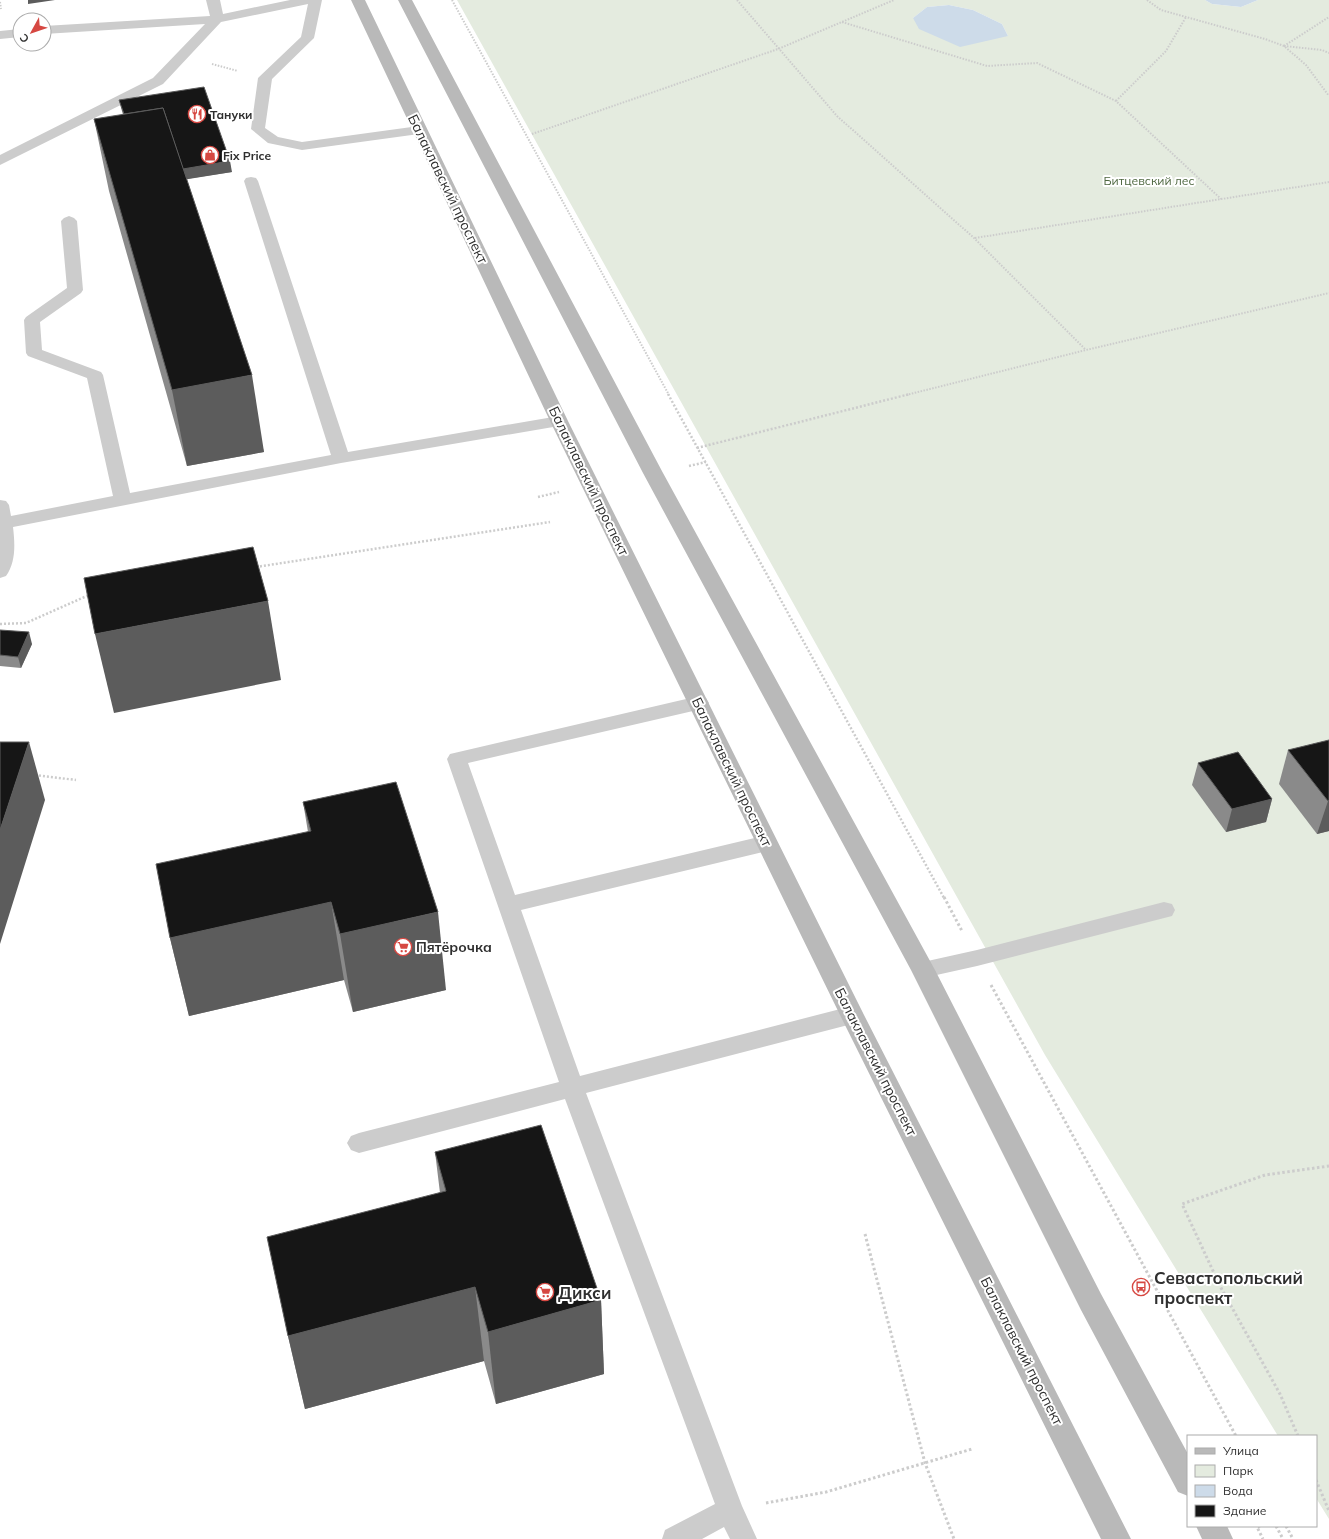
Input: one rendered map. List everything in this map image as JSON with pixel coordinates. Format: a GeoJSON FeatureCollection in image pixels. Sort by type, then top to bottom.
{"type":"FeatureCollection","features":[{"type":"Feature","properties":{"kind":"main road","name":"Балаклавский проспект"},"geometry":{"type":"LineString","coordinates":[[358,0],[559,421],[852,1015],[1116,1539]]}},
{"type":"Feature","properties":{"kind":"main road"},"geometry":{"type":"LineString","coordinates":[[405,0],[653,473],[923,970],[1088,1295],[1187,1480]]}},
{"type":"Feature","properties":{"kind":"main road"},"geometry":{"type":"LineString","coordinates":[[1212,1527],[1218,1539]]}},
{"type":"Feature","properties":{"kind":"lane"},"geometry":{"type":"LineString","coordinates":[[213,0],[217,19]]}},
{"type":"Feature","properties":{"kind":"lane"},"geometry":{"type":"LineString","coordinates":[[52,29],[217,19],[309,0]]}},
{"type":"Feature","properties":{"kind":"lane"},"geometry":{"type":"LineString","coordinates":[[315,0],[306,38],[265,78],[258,129],[273,140],[302,146],[420,130]]}},
{"type":"Feature","properties":{"kind":"lane"},"geometry":{"type":"LineString","coordinates":[[0,161],[158,81],[217,19]]}},
{"type":"Feature","properties":{"kind":"lane"},"geometry":{"type":"LineString","coordinates":[[0,36],[12,34]]}},
{"type":"Feature","properties":{"kind":"lane"},"geometry":{"type":"LineString","coordinates":[[95,113],[98,128]]}},
{"type":"Feature","properties":{"kind":"lane"},"geometry":{"type":"LineString","coordinates":[[251,181],[341,458]]}},
{"type":"Feature","properties":{"kind":"lane"},"geometry":{"type":"LineString","coordinates":[[69,221],[75,290],[32,320],[34,353],[95,375],[123,500]]}},
{"type":"Feature","properties":{"kind":"lane"},"geometry":{"type":"LineString","coordinates":[[4,523],[341,458],[559,421]]}},
{"type":"Feature","properties":{"kind":"lane"},"geometry":{"type":"LineString","coordinates":[[0,505],[4,523],[4,566],[0,572]]}},
{"type":"Feature","properties":{"kind":"lane"},"geometry":{"type":"LineString","coordinates":[[699,703],[457,759],[572,1087],[730,1510],[744,1539]]}},
{"type":"Feature","properties":{"kind":"lane"},"geometry":{"type":"LineString","coordinates":[[508,905],[767,843]]}},
{"type":"Feature","properties":{"kind":"lane"},"geometry":{"type":"LineString","coordinates":[[923,970],[977,958],[1164,910]]}},
{"type":"Feature","properties":{"kind":"lane"},"geometry":{"type":"LineString","coordinates":[[359,1143],[852,1015]]}},
{"type":"Feature","properties":{"kind":"lane"},"geometry":{"type":"LineString","coordinates":[[675,1539],[730,1510]]}},
{"type":"Feature","properties":{"kind":"path"},"geometry":{"type":"LineString","coordinates":[[452,0],[977,958],[1235,1435]]}},
{"type":"Feature","properties":{"kind":"path"},"geometry":{"type":"LineString","coordinates":[[737,0],[837,116],[974,238],[1086,350]]}},
{"type":"Feature","properties":{"kind":"path"},"geometry":{"type":"LineString","coordinates":[[532,134],[778,48],[894,0]]}},
{"type":"Feature","properties":{"kind":"path"},"geometry":{"type":"LineString","coordinates":[[1147,0],[1160,10],[1265,39],[1284,46],[1322,50],[1329,53]]}},
{"type":"Feature","properties":{"kind":"path"},"geometry":{"type":"LineString","coordinates":[[1116,101],[1166,51],[1186,17]]}},
{"type":"Feature","properties":{"kind":"path"},"geometry":{"type":"LineString","coordinates":[[1284,46],[1329,17]]}},
{"type":"Feature","properties":{"kind":"path"},"geometry":{"type":"LineString","coordinates":[[842,22],[987,66],[1037,63],[1116,101],[1222,199]]}},
{"type":"Feature","properties":{"kind":"path"},"geometry":{"type":"LineString","coordinates":[[1284,46],[1306,65],[1329,96]]}},
{"type":"Feature","properties":{"kind":"path"},"geometry":{"type":"LineString","coordinates":[[180,57],[265,78]]}},
{"type":"Feature","properties":{"kind":"path"},"geometry":{"type":"LineString","coordinates":[[974,238],[1329,182]]}},
{"type":"Feature","properties":{"kind":"path"},"geometry":{"type":"LineString","coordinates":[[698,448],[1086,350],[1329,293]]}},
{"type":"Feature","properties":{"kind":"path"},"geometry":{"type":"LineString","coordinates":[[689,466],[706,462]]}},
{"type":"Feature","properties":{"kind":"path"},"geometry":{"type":"LineString","coordinates":[[538,496],[564,491]]}},
{"type":"Feature","properties":{"kind":"path"},"geometry":{"type":"LineString","coordinates":[[250,568],[550,522]]}},
{"type":"Feature","properties":{"kind":"path"},"geometry":{"type":"LineString","coordinates":[[0,624],[26,623],[93,594]]}},
{"type":"Feature","properties":{"kind":"path"},"geometry":{"type":"LineString","coordinates":[[30,774],[76,780]]}},
{"type":"Feature","properties":{"kind":"path"},"geometry":{"type":"LineString","coordinates":[[1298,1435],[1280,1394],[1220,1286],[1182,1204],[1265,1175],[1329,1166]]}},
{"type":"Feature","properties":{"kind":"path"},"geometry":{"type":"LineString","coordinates":[[865,1234],[925,1463],[954,1539]]}},
{"type":"Feature","properties":{"kind":"path"},"geometry":{"type":"LineString","coordinates":[[730,1510],[826,1492],[972,1449]]}},
{"type":"Feature","properties":{"kind":"path"},"geometry":{"type":"LineString","coordinates":[[1317,1482],[1329,1511]]}},
{"type":"Feature","properties":{"kind":"path"},"geometry":{"type":"LineString","coordinates":[[1257,1527],[1264,1539]]}},
{"type":"Feature","properties":{"kind":"path"},"geometry":{"type":"LineString","coordinates":[[1277,1527],[1283,1539]]}},
{"type":"Feature","properties":{"kind":"path"},"geometry":{"type":"LineString","coordinates":[[1287,1527],[1294,1539]]}},
{"type":"Feature","properties":{"kind":"green space","name":"Битцевский лес"},"geometry":{"type":"Polygon","coordinates":[[[457,0],[1205,0],[1212,4],[1241,7],[1258,0],[1329,0],[1329,1519],[1317,1500],[1317,1435],[1277,1435],[1045,1055],[457,0]],[[949,5],[927,7],[913,18],[1008,36],[1002,24],[973,10],[949,5]]]}},
{"type":"Feature","properties":{"kind":"water"},"geometry":{"type":"Polygon","coordinates":[[[1205,0],[1258,0],[1241,7],[1212,4],[1205,0]]]}},
{"type":"Feature","properties":{"kind":"water"},"geometry":{"type":"Polygon","coordinates":[[[949,5],[973,10],[1002,24],[1008,36],[960,47],[919,29],[913,18],[927,7],[949,5]]]}},
{"type":"Feature","properties":{"kind":"building"},"geometry":{"type":"Polygon","coordinates":[[[204,87],[230,161],[183,169],[163,108],[124,114],[119,100],[204,87]]]}},
{"type":"Feature","properties":{"kind":"building"},"geometry":{"type":"Polygon","coordinates":[[[163,108],[252,375],[172,390],[94,119],[163,108]]]}},
{"type":"Feature","properties":{"kind":"building"},"geometry":{"type":"Polygon","coordinates":[[[253,547],[268,601],[95,634],[84,578],[253,547]]]}},
{"type":"Feature","properties":{"kind":"building"},"geometry":{"type":"Polygon","coordinates":[[[0,630],[29,632],[18,657],[0,655],[0,630]]]}},
{"type":"Feature","properties":{"kind":"building"},"geometry":{"type":"Polygon","coordinates":[[[1329,740],[1329,800],[1328,801],[1288,750],[1329,740]]]}},
{"type":"Feature","properties":{"kind":"building"},"geometry":{"type":"Polygon","coordinates":[[[0,742],[29,742],[0,830],[0,742]]]}},
{"type":"Feature","properties":{"kind":"building"},"geometry":{"type":"Polygon","coordinates":[[[1238,752],[1272,799],[1232,809],[1198,763],[1238,752]]]}},
{"type":"Feature","properties":{"kind":"building"},"geometry":{"type":"Polygon","coordinates":[[[396,782],[438,912],[340,934],[331,902],[170,938],[156,864],[311,831],[303,802],[396,782]]]}},
{"type":"Feature","properties":{"kind":"building"},"geometry":{"type":"Polygon","coordinates":[[[541,1125],[601,1300],[488,1332],[475,1287],[288,1336],[267,1237],[446,1191],[435,1152],[541,1125]]]}},
{"type":"Feature","properties":{"kind":"place","name":"Тануки"},"geometry":{"type":"Point","coordinates":[197,114]}},
{"type":"Feature","properties":{"kind":"place","name":"Fix Price"},"geometry":{"type":"Point","coordinates":[210,155]}},
{"type":"Feature","properties":{"kind":"place","name":"Пятёрочка"},"geometry":{"type":"Point","coordinates":[403,947]}},
{"type":"Feature","properties":{"kind":"place","name":"Севастопольский проспект"},"geometry":{"type":"Point","coordinates":[1141,1287]}},
{"type":"Feature","properties":{"kind":"place","name":"Дикси"},"geometry":{"type":"Point","coordinates":[545,1292]}}]}
